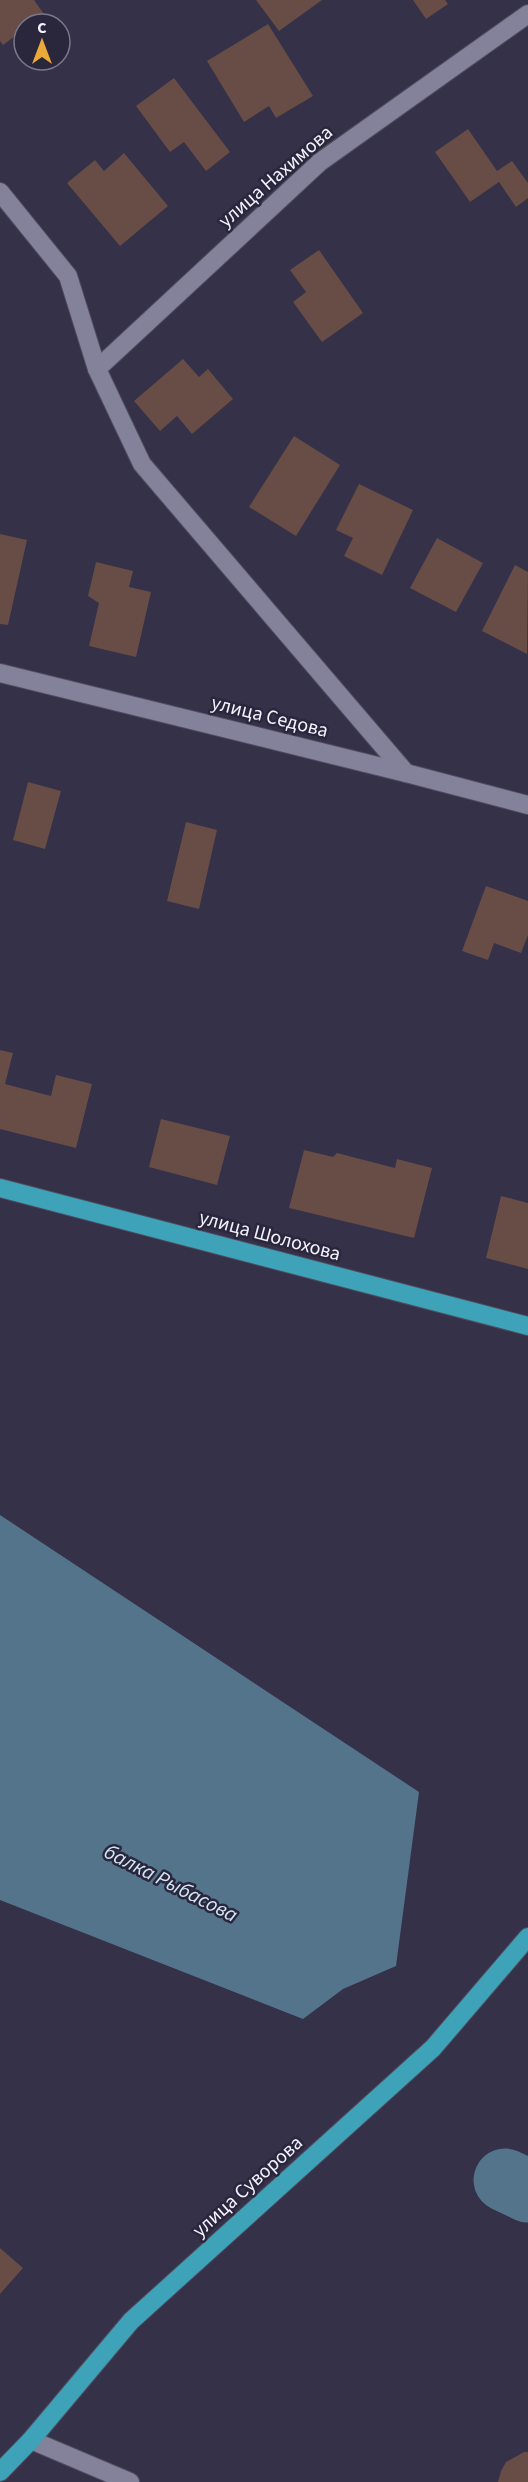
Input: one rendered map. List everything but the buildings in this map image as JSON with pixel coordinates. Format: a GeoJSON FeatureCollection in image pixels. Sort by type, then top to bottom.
{"type":"FeatureCollection","features":[{"type":"Feature","properties":{"kind":"main road","name":"улица Шолохова"},"geometry":{"type":"LineString","coordinates":[[0,1188],[528,1326]]}},
{"type":"Feature","properties":{"kind":"main road","name":"улица Суворова"},"geometry":{"type":"LineString","coordinates":[[0,2472],[31,2440],[130,2321],[433,2048],[528,1937]]}},
{"type":"Feature","properties":{"kind":"street","name":"улица Нахимова"},"geometry":{"type":"LineString","coordinates":[[97,369],[320,162],[528,14]]}},
{"type":"Feature","properties":{"kind":"street"},"geometry":{"type":"LineString","coordinates":[[0,192],[68,276],[97,369],[141,464],[406,773]]}},
{"type":"Feature","properties":{"kind":"street","name":"улица Седова"},"geometry":{"type":"LineString","coordinates":[[0,673],[528,805]]}},
{"type":"Feature","properties":{"kind":"street"},"geometry":{"type":"LineString","coordinates":[[31,2440],[130,2482]]}},
{"type":"Feature","properties":{"kind":"water"},"geometry":{"type":"Polygon","coordinates":[[[0,1515],[419,1792],[396,1966],[343,1989],[303,2019],[0,1900],[0,1515]]]}},
{"type":"Feature","properties":{"kind":"waterway","name":"балка Рыбасова"},"geometry":{"type":"LineString","coordinates":[[505,2180],[528,2191]]}}]}
